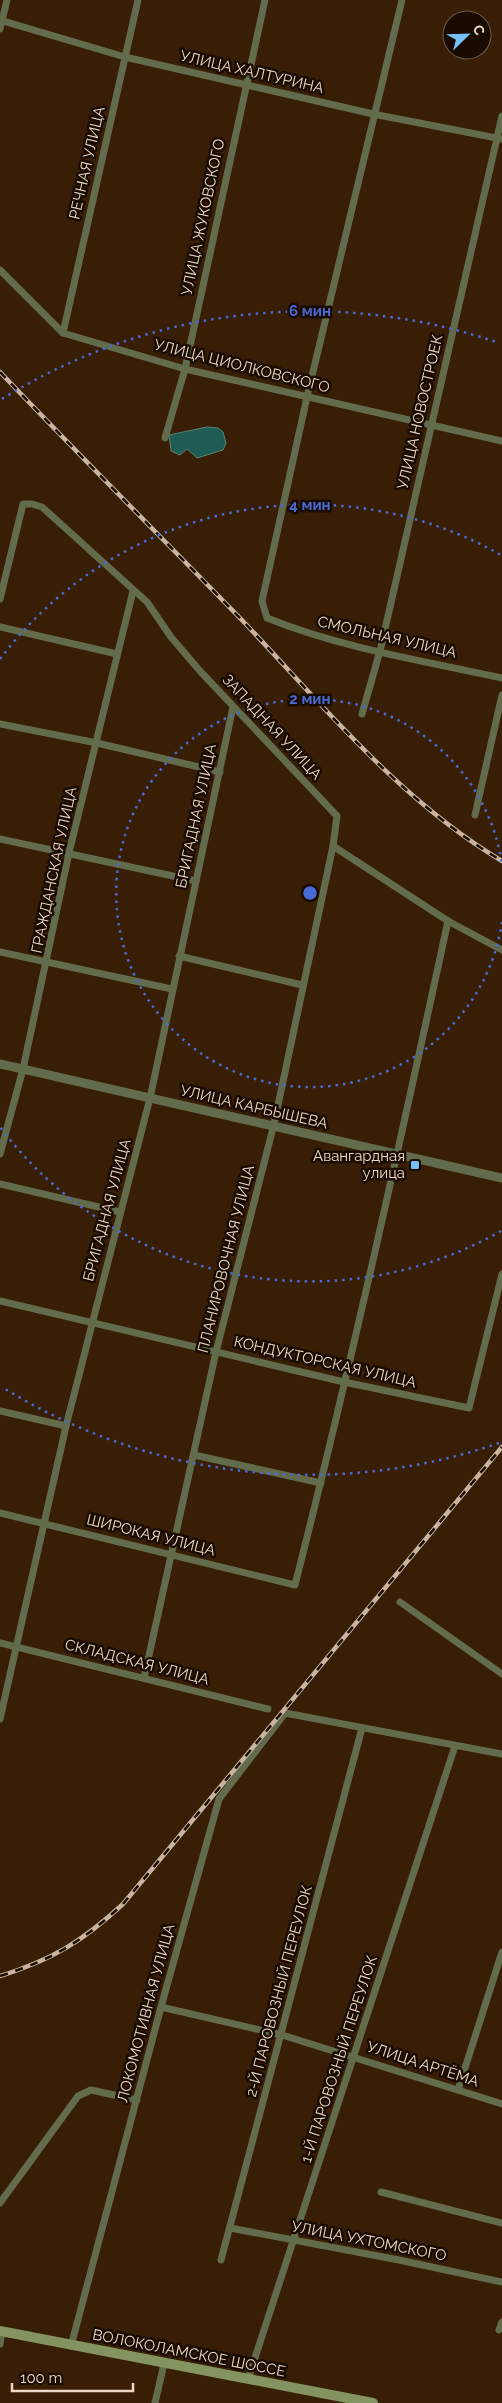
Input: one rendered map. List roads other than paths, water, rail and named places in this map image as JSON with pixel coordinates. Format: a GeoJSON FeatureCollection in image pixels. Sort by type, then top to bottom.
{"type":"FeatureCollection","features":[{"type":"Feature","properties":{"kind":"main road","name":"ВОЛОКОЛАМСКОЕ ШОССЕ"},"geometry":{"type":"LineString","coordinates":[[1,2331],[373,2403]]}},
{"type":"Feature","properties":{"kind":"street"},"geometry":{"type":"LineString","coordinates":[[1,23],[7,0]]}},
{"type":"Feature","properties":{"kind":"street","name":"РЕЧНАЯ УЛИЦА"},"geometry":{"type":"LineString","coordinates":[[64,333],[138,0]]}},
{"type":"Feature","properties":{"kind":"street","name":"УЛИЦА ЖУКОВСКОГО"},"geometry":{"type":"LineString","coordinates":[[165,438],[184,369],[265,0]]}},
{"type":"Feature","properties":{"kind":"street"},"geometry":{"type":"LineString","coordinates":[[307,397],[373,114],[402,0]]}},
{"type":"Feature","properties":{"kind":"street","name":"УЛИЦА ХАЛТУРИНА"},"geometry":{"type":"LineString","coordinates":[[1,23],[125,57],[246,85],[373,114],[500,138]]}},
{"type":"Feature","properties":{"kind":"street","name":"УЛИЦА НОВОСТРОЕК"},"geometry":{"type":"LineString","coordinates":[[362,714],[380,651],[431,426],[500,138],[502,116]]}},
{"type":"Feature","properties":{"kind":"street","name":"УЛИЦА ЦИОЛКОВСКОГО"},"geometry":{"type":"LineString","coordinates":[[0,270],[64,333],[184,369],[502,441]]}},
{"type":"Feature","properties":{"kind":"street","name":"СМОЛЬНАЯ УЛИЦА"},"geometry":{"type":"LineString","coordinates":[[307,397],[262,601],[267,618],[292,629],[502,678]]}},
{"type":"Feature","properties":{"kind":"street","name":"ЗАПАДНАЯ УЛИЦА"},"geometry":{"type":"LineString","coordinates":[[0,600],[23,504],[42,507],[147,602],[171,637],[337,816],[333,846]]}},
{"type":"Feature","properties":{"kind":"street","name":"ГРАЖДАНСКАЯ УЛИЦА"},"geometry":{"type":"LineString","coordinates":[[0,1154],[24,1069],[69,852],[133,591]]}},
{"type":"Feature","properties":{"kind":"street"},"geometry":{"type":"LineString","coordinates":[[0,627],[117,654]]}},
{"type":"Feature","properties":{"kind":"street"},"geometry":{"type":"LineString","coordinates":[[475,815],[502,695]]}},
{"type":"Feature","properties":{"kind":"street","name":"БРИГАДНАЯ УЛИЦА"},"geometry":{"type":"LineString","coordinates":[[0,1719],[66,1426],[150,1098],[233,706]]}},
{"type":"Feature","properties":{"kind":"street"},"geometry":{"type":"LineString","coordinates":[[0,724],[97,743],[220,772]]}},
{"type":"Feature","properties":{"kind":"street"},"geometry":{"type":"LineString","coordinates":[[0,839],[69,852],[196,881]]}},
{"type":"Feature","properties":{"kind":"street"},"geometry":{"type":"LineString","coordinates":[[333,846],[448,921],[502,950]]}},
{"type":"Feature","properties":{"kind":"street","name":"ПЛАНИРОВОЧНАЯ УЛИЦА"},"geometry":{"type":"LineString","coordinates":[[144,1678],[216,1352],[274,1124],[333,846]]}},
{"type":"Feature","properties":{"kind":"street"},"geometry":{"type":"LineString","coordinates":[[194,1455],[321,1483],[397,1154],[448,921]]}},
{"type":"Feature","properties":{"kind":"street"},"geometry":{"type":"LineString","coordinates":[[0,952],[172,989]]}},
{"type":"Feature","properties":{"kind":"street"},"geometry":{"type":"LineString","coordinates":[[179,956],[302,985]]}},
{"type":"Feature","properties":{"kind":"street","name":"УЛИЦА КАРБЫШЕВА"},"geometry":{"type":"LineString","coordinates":[[0,1064],[274,1124],[502,1178]]}},
{"type":"Feature","properties":{"kind":"street"},"geometry":{"type":"LineString","coordinates":[[0,1184],[120,1212]]}},
{"type":"Feature","properties":{"kind":"street","name":"КОНДУКТОРСКАЯ УЛИЦА"},"geometry":{"type":"LineString","coordinates":[[0,1301],[344,1382],[469,1408],[502,1274]]}},
{"type":"Feature","properties":{"kind":"street"},"geometry":{"type":"LineString","coordinates":[[0,1411],[66,1426]]}},
{"type":"Feature","properties":{"kind":"street","name":"ШИРОКАЯ УЛИЦА"},"geometry":{"type":"LineString","coordinates":[[0,1513],[295,1585],[321,1483]]}},
{"type":"Feature","properties":{"kind":"street"},"geometry":{"type":"LineString","coordinates":[[400,1602],[502,1674]]}},
{"type":"Feature","properties":{"kind":"street","name":"СКЛАДСКАЯ УЛИЦА"},"geometry":{"type":"LineString","coordinates":[[0,1643],[268,1709]]}},
{"type":"Feature","properties":{"kind":"street","name":"ЛОКОМОТИВНАЯ УЛИЦА"},"geometry":{"type":"LineString","coordinates":[[71,2346],[161,2007],[219,1799],[285,1713],[362,1728]]}},
{"type":"Feature","properties":{"kind":"street"},"geometry":{"type":"LineString","coordinates":[[362,1728],[502,1754]]}},
{"type":"Feature","properties":{"kind":"street","name":"2-Й ПАРОВОЗНЫЙ ПЕРЕУЛОК"},"geometry":{"type":"LineString","coordinates":[[221,2260],[362,1728]]}},
{"type":"Feature","properties":{"kind":"street","name":"1-Й ПАРОВОЗНЫЙ ПЕРЕУЛОК"},"geometry":{"type":"LineString","coordinates":[[248,2379],[455,1746]]}},
{"type":"Feature","properties":{"kind":"street"},"geometry":{"type":"LineString","coordinates":[[458,2090],[502,1952]]}},
{"type":"Feature","properties":{"kind":"street","name":"УЛИЦА АРТЁМА"},"geometry":{"type":"LineString","coordinates":[[161,2007],[282,2034],[502,2104]]}},
{"type":"Feature","properties":{"kind":"street"},"geometry":{"type":"LineString","coordinates":[[0,2203],[78,2096],[91,2090],[137,2100]]}},
{"type":"Feature","properties":{"kind":"street"},"geometry":{"type":"LineString","coordinates":[[381,2192],[502,2223]]}},
{"type":"Feature","properties":{"kind":"street","name":"УЛИЦА УХТОМСКОГО"},"geometry":{"type":"LineString","coordinates":[[230,2228],[399,2260],[502,2282]]}},
{"type":"Feature","properties":{"kind":"street"},"geometry":{"type":"LineString","coordinates":[[499,2330],[502,2322]]}},
{"type":"Feature","properties":{"kind":"street"},"geometry":{"type":"LineString","coordinates":[[0,2344],[1,2331]]}},
{"type":"Feature","properties":{"kind":"street"},"geometry":{"type":"LineString","coordinates":[[156,2403],[164,2364]]}},
{"type":"Feature","properties":{"kind":"water"},"geometry":{"type":"Polygon","coordinates":[[[207,427],[218,428],[223,432],[226,443],[223,450],[197,458],[187,449],[180,455],[171,451],[169,435],[207,427]]]}},
{"type":"Feature","properties":{"kind":"railway"},"geometry":{"type":"LineString","coordinates":[[0,372],[240,618],[363,749],[429,809],[465,837],[502,861]]}},
{"type":"Feature","properties":{"kind":"railway"},"geometry":{"type":"LineString","coordinates":[[0,1976],[36,1963],[66,1948],[94,1929],[123,1904],[502,1447]]}},
{"type":"Feature","properties":{"kind":"place","name":"Авангардная улица"},"geometry":{"type":"Point","coordinates":[415,1165]}}]}
